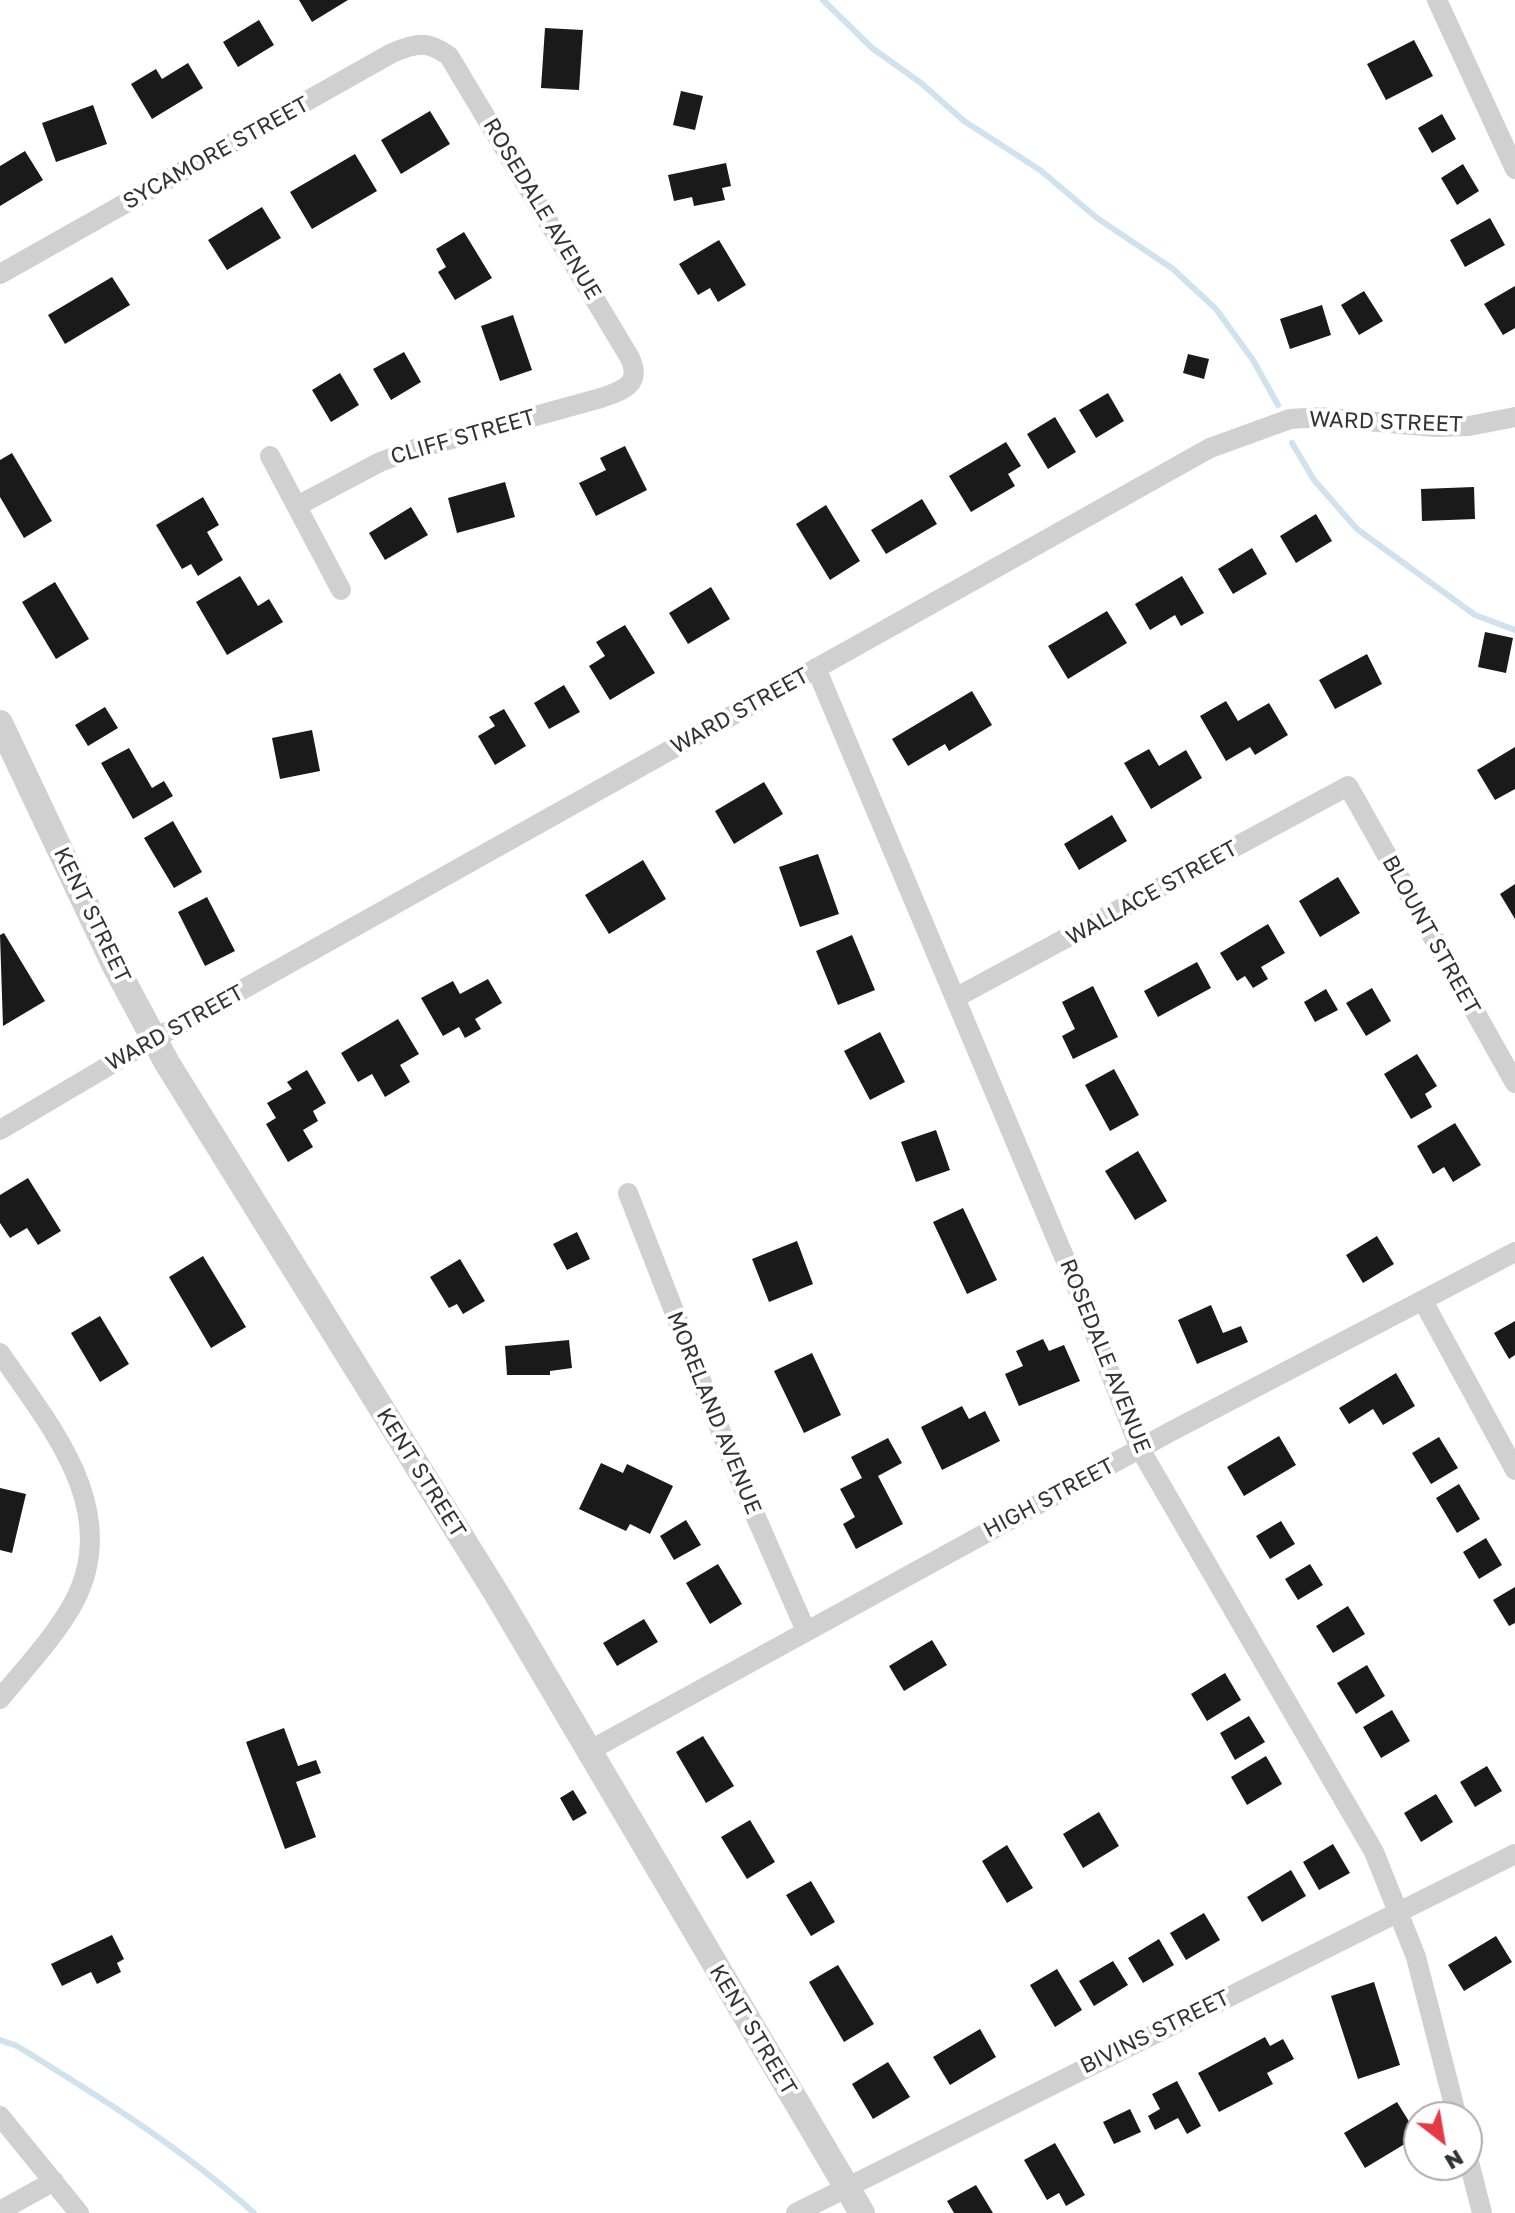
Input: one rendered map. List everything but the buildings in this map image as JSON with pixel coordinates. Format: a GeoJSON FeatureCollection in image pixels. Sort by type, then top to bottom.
{"type":"FeatureCollection","features":[{"type":"Feature","properties":{"kind":"street"},"geometry":{"type":"LineString","coordinates":[[1437,0],[1515,169]]}},
{"type":"Feature","properties":{"kind":"street","name":"SYCAMORE STREET"},"geometry":{"type":"LineString","coordinates":[[0,274],[392,53],[422,42],[435,45]]}},
{"type":"Feature","properties":{"kind":"street","name":"ROSEDALE AVENUE"},"geometry":{"type":"LineString","coordinates":[[435,45],[459,67],[630,358],[635,370],[633,380]]}},
{"type":"Feature","properties":{"kind":"street","name":"CLIFF STREET"},"geometry":{"type":"LineString","coordinates":[[297,506],[380,462],[601,398],[619,392],[633,380]]}},
{"type":"Feature","properties":{"kind":"street","name":"WARD STREET"},"geometry":{"type":"LineString","coordinates":[[0,1130],[154,1039],[1162,472],[1264,426],[1321,417],[1435,427],[1469,426],[1515,417]]}},
{"type":"Feature","properties":{"kind":"street"},"geometry":{"type":"LineString","coordinates":[[270,456],[341,590]]}},
{"type":"Feature","properties":{"kind":"street","name":"ROSEDALE AVENUE"},"geometry":{"type":"LineString","coordinates":[[816,668],[1073,1278],[1140,1449],[1374,1852],[1416,1957],[1453,2101]]}},
{"type":"Feature","properties":{"kind":"street","name":"KENT STREET"},"geometry":{"type":"LineString","coordinates":[[0,723],[114,964],[154,1039],[498,1596],[587,1752],[862,2213]]}},
{"type":"Feature","properties":{"kind":"street","name":"WALLACE STREET"},"geometry":{"type":"LineString","coordinates":[[955,998],[1348,786]]}},
{"type":"Feature","properties":{"kind":"street","name":"BLOUNT STREET"},"geometry":{"type":"LineString","coordinates":[[1348,786],[1515,1083]]}},
{"type":"Feature","properties":{"kind":"street","name":"MORELAND AVENUE"},"geometry":{"type":"LineString","coordinates":[[628,1193],[741,1483],[806,1631]]}},
{"type":"Feature","properties":{"kind":"street","name":"HIGH STREET"},"geometry":{"type":"LineString","coordinates":[[587,1752],[1140,1449],[1515,1252]]}},
{"type":"Feature","properties":{"kind":"street"},"geometry":{"type":"LineString","coordinates":[[1423,1301],[1515,1470]]}},
{"type":"Feature","properties":{"kind":"street"},"geometry":{"type":"LineString","coordinates":[[0,1353],[77,1471],[89,1524],[85,1577],[75,1599],[0,1699]]}},
{"type":"Feature","properties":{"kind":"street","name":"BIVINS STREET"},"geometry":{"type":"LineString","coordinates":[[796,2213],[1515,1854]]}},
{"type":"Feature","properties":{"kind":"street"},"geometry":{"type":"LineString","coordinates":[[0,2116],[79,2213]]}},
{"type":"Feature","properties":{"kind":"street"},"geometry":{"type":"LineString","coordinates":[[0,2211],[54,2181]]}},
{"type":"Feature","properties":{"kind":"street"},"geometry":{"type":"LineString","coordinates":[[1474,2181],[1482,2213]]}},
{"type":"Feature","properties":{"kind":"waterway"},"geometry":{"type":"LineString","coordinates":[[823,0],[872,48],[921,83],[964,121],[1040,170],[1097,218],[1173,269],[1216,309],[1253,360],[1278,405]]}},
{"type":"Feature","properties":{"kind":"waterway"},"geometry":{"type":"LineString","coordinates":[[1292,443],[1314,480],[1357,529],[1475,615],[1515,630]]}},
{"type":"Feature","properties":{"kind":"waterway"},"geometry":{"type":"LineString","coordinates":[[0,2040],[17,2046],[140,2124],[254,2213]]}}]}
